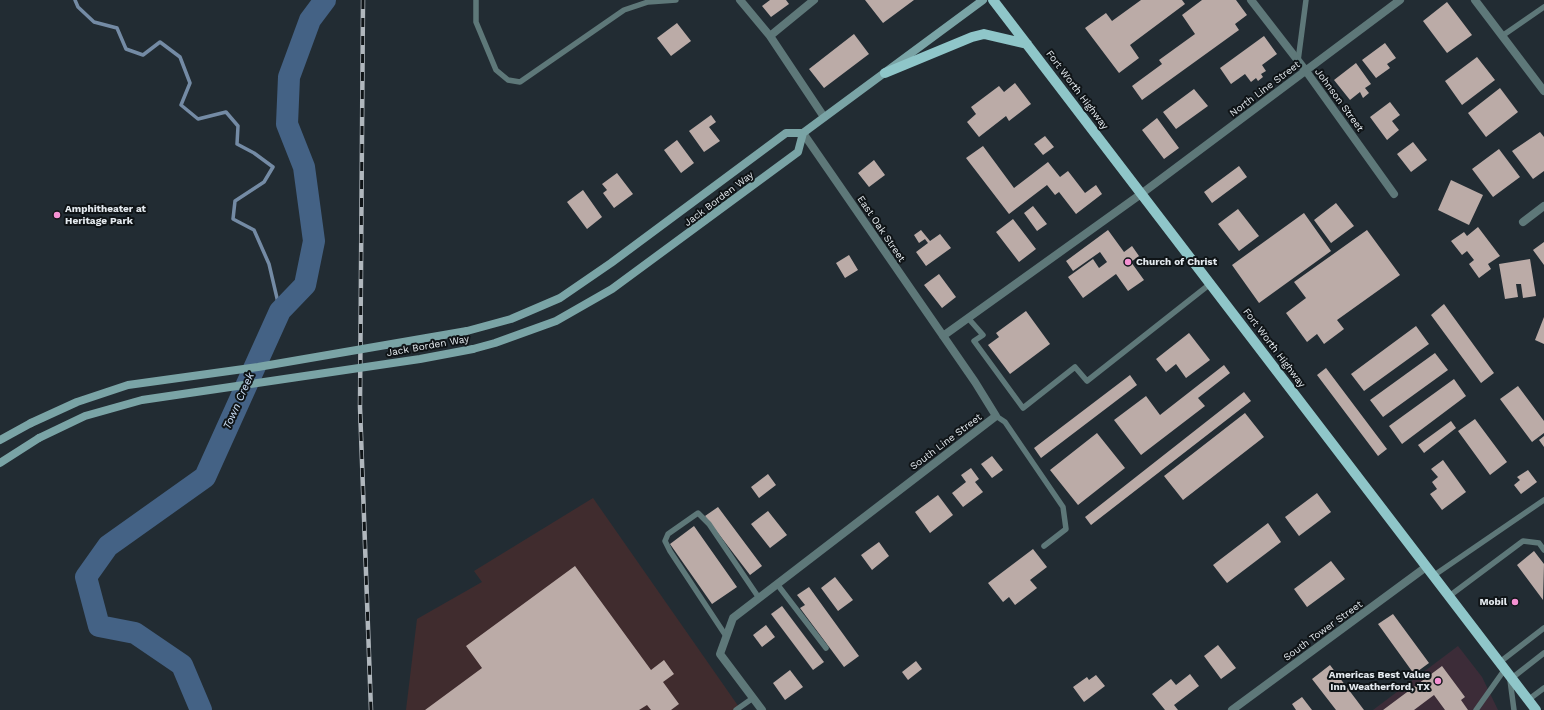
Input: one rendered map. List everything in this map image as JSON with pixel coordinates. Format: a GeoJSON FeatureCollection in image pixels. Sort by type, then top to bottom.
{"type":"FeatureCollection","features":[{"type":"Feature","properties":{"kind":"main road","name":"Jack Borden Way"},"geometry":{"type":"LineString","coordinates":[[0,440],[31,422],[77,402],[128,385],[258,367],[467,331],[511,319],[560,298],[786,134],[803,133],[983,0]]}},
{"type":"Feature","properties":{"kind":"main road","name":"Fort Worth Highway"},"geometry":{"type":"LineString","coordinates":[[993,0],[1448,597],[1536,710]]}},
{"type":"Feature","properties":{"kind":"main road"},"geometry":{"type":"LineString","coordinates":[[886,73],[972,37],[984,34],[1027,44]]}},
{"type":"Feature","properties":{"kind":"main road","name":"Jack Borden Way"},"geometry":{"type":"LineString","coordinates":[[0,462],[39,438],[85,416],[142,400],[412,360],[473,349],[495,343],[556,321],[612,289],[798,152],[803,133]]}},
{"type":"Feature","properties":{"kind":"street"},"geometry":{"type":"LineString","coordinates":[[740,0],[770,36],[824,117]]}},
{"type":"Feature","properties":{"kind":"street"},"geometry":{"type":"LineString","coordinates":[[770,36],[814,0]]}},
{"type":"Feature","properties":{"kind":"street","name":"Johnson Street"},"geometry":{"type":"LineString","coordinates":[[1252,0],[1306,70],[1394,194]]}},
{"type":"Feature","properties":{"kind":"street","name":"North Line Street"},"geometry":{"type":"LineString","coordinates":[[1141,194],[1400,0]]}},
{"type":"Feature","properties":{"kind":"street"},"geometry":{"type":"LineString","coordinates":[[1475,0],[1544,91]]}},
{"type":"Feature","properties":{"kind":"street","name":"East Oak Street"},"geometry":{"type":"LineString","coordinates":[[803,133],[943,336]]}},
{"type":"Feature","properties":{"kind":"street"},"geometry":{"type":"LineString","coordinates":[[943,336],[1141,194]]}},
{"type":"Feature","properties":{"kind":"street"},"geometry":{"type":"LineString","coordinates":[[1523,222],[1544,206]]}},
{"type":"Feature","properties":{"kind":"street","name":"South Line Street"},"geometry":{"type":"LineString","coordinates":[[726,636],[733,618],[996,416],[975,382],[943,336]]}},
{"type":"Feature","properties":{"kind":"street","name":"South Tower Street"},"geometry":{"type":"LineString","coordinates":[[1232,710],[1426,567]]}},
{"type":"Feature","properties":{"kind":"street"},"geometry":{"type":"LineString","coordinates":[[726,636],[720,654],[762,710]]}},
{"type":"Feature","properties":{"kind":"lane"},"geometry":{"type":"LineString","coordinates":[[476,0],[476,22],[496,70],[508,80],[520,82],[624,10],[648,2],[674,2],[676,0]]}},
{"type":"Feature","properties":{"kind":"lane"},"geometry":{"type":"LineString","coordinates":[[1298,61],[1306,0]]}},
{"type":"Feature","properties":{"kind":"lane"},"geometry":{"type":"LineString","coordinates":[[1502,36],[1544,7]]}},
{"type":"Feature","properties":{"kind":"lane"},"geometry":{"type":"LineString","coordinates":[[968,318],[983,335],[974,341],[1024,408],[1075,367],[1087,381],[1210,284]]}},
{"type":"Feature","properties":{"kind":"lane"},"geometry":{"type":"LineString","coordinates":[[996,416],[1005,422],[1063,507],[1066,529],[1044,546]]}},
{"type":"Feature","properties":{"kind":"lane"},"geometry":{"type":"LineString","coordinates":[[1432,576],[1544,500]]}},
{"type":"Feature","properties":{"kind":"lane"},"geometry":{"type":"LineString","coordinates":[[726,636],[670,551],[666,541],[668,534],[698,513],[709,524],[759,598]]}},
{"type":"Feature","properties":{"kind":"lane"},"geometry":{"type":"LineString","coordinates":[[1448,597],[1523,541],[1539,543],[1544,550]]}},
{"type":"Feature","properties":{"kind":"lane"},"geometry":{"type":"LineString","coordinates":[[777,584],[826,648]]}},
{"type":"Feature","properties":{"kind":"lane"},"geometry":{"type":"LineString","coordinates":[[1476,710],[1544,628]]}},
{"type":"Feature","properties":{"kind":"lane"},"geometry":{"type":"LineString","coordinates":[[1507,671],[1544,653]]}},
{"type":"Feature","properties":{"kind":"lane"},"geometry":{"type":"LineString","coordinates":[[1507,671],[1514,702],[1514,710]]}},
{"type":"Feature","properties":{"kind":"lane"},"geometry":{"type":"LineString","coordinates":[[1528,700],[1544,688]]}},
{"type":"Feature","properties":{"kind":"lane"},"geometry":{"type":"LineString","coordinates":[[736,710],[753,698]]}},
{"type":"Feature","properties":{"kind":"shaded area"},"geometry":{"type":"Polygon","coordinates":[[[593,498],[741,710],[406,710],[417,619],[482,582],[474,571],[593,498]]]}},
{"type":"Feature","properties":{"kind":"shaded area"},"geometry":{"type":"Polygon","coordinates":[[[1458,646],[1482,677],[1498,710],[1373,710],[1458,646]]]}},
{"type":"Feature","properties":{"kind":"building"},"geometry":{"type":"Polygon","coordinates":[[[770,0],[786,0],[789,4],[771,17],[762,6],[770,0]]]}},
{"type":"Feature","properties":{"kind":"building"},"geometry":{"type":"Polygon","coordinates":[[[865,0],[914,0],[883,23],[865,0]]]}},
{"type":"Feature","properties":{"kind":"building"},"geometry":{"type":"Polygon","coordinates":[[[1141,0],[1182,0],[1185,4],[1130,45],[1139,58],[1119,73],[1085,28],[1106,13],[1112,21],[1141,0]]]}},
{"type":"Feature","properties":{"kind":"building"},"geometry":{"type":"Polygon","coordinates":[[[1202,0],[1236,0],[1247,15],[1235,24],[1239,30],[1142,100],[1132,86],[1162,64],[1159,60],[1195,34],[1182,15],[1202,0]]]}},
{"type":"Feature","properties":{"kind":"building"},"geometry":{"type":"Polygon","coordinates":[[[1447,2],[1472,35],[1447,53],[1423,21],[1447,2]]]}},
{"type":"Feature","properties":{"kind":"building"},"geometry":{"type":"Polygon","coordinates":[[[677,23],[691,41],[671,56],[657,38],[677,23]]]}},
{"type":"Feature","properties":{"kind":"building"},"geometry":{"type":"Polygon","coordinates":[[[854,34],[869,54],[824,88],[809,69],[854,34]]]}},
{"type":"Feature","properties":{"kind":"building"},"geometry":{"type":"Polygon","coordinates":[[[1264,36],[1277,54],[1262,65],[1266,71],[1261,74],[1263,77],[1258,81],[1256,78],[1251,82],[1245,74],[1231,84],[1220,68],[1264,36]]]}},
{"type":"Feature","properties":{"kind":"building"},"geometry":{"type":"Polygon","coordinates":[[[1385,43],[1396,58],[1387,64],[1390,68],[1376,78],[1362,60],[1385,43]]]}},
{"type":"Feature","properties":{"kind":"building"},"geometry":{"type":"Polygon","coordinates":[[[1477,57],[1495,80],[1462,105],[1445,81],[1477,57]]]}},
{"type":"Feature","properties":{"kind":"building"},"geometry":{"type":"Polygon","coordinates":[[[1356,63],[1371,84],[1365,88],[1369,93],[1363,98],[1360,92],[1350,100],[1334,80],[1356,63]]]}},
{"type":"Feature","properties":{"kind":"building"},"geometry":{"type":"Polygon","coordinates":[[[1015,83],[1031,104],[1009,121],[1006,116],[979,137],[967,122],[976,114],[971,107],[999,86],[1004,92],[1015,83]]]}},
{"type":"Feature","properties":{"kind":"building"},"geometry":{"type":"Polygon","coordinates":[[[1500,88],[1518,112],[1486,137],[1468,113],[1500,88]]]}},
{"type":"Feature","properties":{"kind":"building"},"geometry":{"type":"Polygon","coordinates":[[[1194,89],[1208,106],[1176,129],[1163,112],[1194,89]]]}},
{"type":"Feature","properties":{"kind":"building"},"geometry":{"type":"Polygon","coordinates":[[[1390,102],[1400,115],[1392,121],[1399,130],[1387,140],[1370,117],[1390,102]]]}},
{"type":"Feature","properties":{"kind":"building"},"geometry":{"type":"Polygon","coordinates":[[[711,115],[716,122],[709,127],[720,141],[704,152],[689,131],[711,115]]]}},
{"type":"Feature","properties":{"kind":"building"},"geometry":{"type":"Polygon","coordinates":[[[1157,118],[1179,148],[1164,159],[1142,130],[1157,118]]]}},
{"type":"Feature","properties":{"kind":"building"},"geometry":{"type":"Polygon","coordinates":[[[1540,132],[1544,137],[1544,171],[1533,179],[1512,151],[1540,132]]]}},
{"type":"Feature","properties":{"kind":"building"},"geometry":{"type":"Polygon","coordinates":[[[1045,136],[1054,147],[1043,155],[1034,144],[1045,136]]]}},
{"type":"Feature","properties":{"kind":"building"},"geometry":{"type":"Polygon","coordinates":[[[677,140],[694,163],[681,173],[664,150],[677,140]]]}},
{"type":"Feature","properties":{"kind":"building"},"geometry":{"type":"Polygon","coordinates":[[[1413,142],[1427,160],[1411,172],[1397,154],[1413,142]]]}},
{"type":"Feature","properties":{"kind":"building"},"geometry":{"type":"Polygon","coordinates":[[[983,146],[1014,188],[1048,162],[1060,177],[1068,171],[1085,193],[1096,185],[1102,194],[1076,214],[1059,192],[1055,195],[1047,185],[1009,214],[966,158],[983,146]]]}},
{"type":"Feature","properties":{"kind":"building"},"geometry":{"type":"Polygon","coordinates":[[[1499,149],[1520,177],[1493,197],[1472,169],[1499,149]]]}},
{"type":"Feature","properties":{"kind":"building"},"geometry":{"type":"Polygon","coordinates":[[[874,160],[885,175],[869,187],[858,173],[874,160]]]}},
{"type":"Feature","properties":{"kind":"building"},"geometry":{"type":"Polygon","coordinates":[[[1239,166],[1247,177],[1212,203],[1204,192],[1239,166]]]}},
{"type":"Feature","properties":{"kind":"building"},"geometry":{"type":"Polygon","coordinates":[[[617,173],[633,194],[614,208],[603,193],[607,190],[602,184],[617,173]]]}},
{"type":"Feature","properties":{"kind":"building"},"geometry":{"type":"Polygon","coordinates":[[[1451,180],[1483,195],[1469,225],[1438,210],[1451,180]]]}},
{"type":"Feature","properties":{"kind":"building"},"geometry":{"type":"Polygon","coordinates":[[[583,190],[602,217],[587,229],[567,202],[583,190]]]}},
{"type":"Feature","properties":{"kind":"building"},"geometry":{"type":"Polygon","coordinates":[[[1336,203],[1354,226],[1331,243],[1314,220],[1336,203]]]}},
{"type":"Feature","properties":{"kind":"building"},"geometry":{"type":"Polygon","coordinates":[[[1033,206],[1047,224],[1037,231],[1024,213],[1033,206]]]}},
{"type":"Feature","properties":{"kind":"building"},"geometry":{"type":"Polygon","coordinates":[[[1238,209],[1259,236],[1239,251],[1218,224],[1238,209]]]}},
{"type":"Feature","properties":{"kind":"building"},"geometry":{"type":"Polygon","coordinates":[[[1304,213],[1331,251],[1259,303],[1232,265],[1304,213]]]}},
{"type":"Feature","properties":{"kind":"building"},"geometry":{"type":"Polygon","coordinates":[[[1013,219],[1036,249],[1019,262],[996,232],[1013,219]]]}},
{"type":"Feature","properties":{"kind":"building"},"geometry":{"type":"Polygon","coordinates":[[[1478,227],[1500,256],[1488,264],[1491,269],[1479,278],[1469,264],[1474,260],[1467,251],[1462,255],[1451,241],[1464,232],[1467,236],[1478,227]]]}},
{"type":"Feature","properties":{"kind":"building"},"geometry":{"type":"Polygon","coordinates":[[[921,230],[930,241],[940,234],[951,248],[926,266],[916,252],[928,243],[925,239],[919,243],[914,235],[921,230]]]}},
{"type":"Feature","properties":{"kind":"building"},"geometry":{"type":"Polygon","coordinates":[[[1108,230],[1124,252],[1132,246],[1139,256],[1131,262],[1144,280],[1128,291],[1116,274],[1083,298],[1068,277],[1093,259],[1099,268],[1107,262],[1100,252],[1073,271],[1066,261],[1108,230]]]}},
{"type":"Feature","properties":{"kind":"building"},"geometry":{"type":"Polygon","coordinates":[[[1367,230],[1400,275],[1337,320],[1344,329],[1324,344],[1317,334],[1307,342],[1286,313],[1306,298],[1294,282],[1367,230]]]}},
{"type":"Feature","properties":{"kind":"building"},"geometry":{"type":"Polygon","coordinates":[[[1544,242],[1544,265],[1533,250],[1544,242]]]}},
{"type":"Feature","properties":{"kind":"building"},"geometry":{"type":"Polygon","coordinates":[[[849,255],[858,270],[845,278],[836,263],[849,255]]]}},
{"type":"Feature","properties":{"kind":"building"},"geometry":{"type":"Polygon","coordinates":[[[1530,259],[1536,296],[1523,298],[1521,284],[1516,284],[1518,297],[1505,299],[1499,264],[1530,259]]]}},
{"type":"Feature","properties":{"kind":"building"},"geometry":{"type":"Polygon","coordinates":[[[939,274],[956,297],[942,308],[924,285],[939,274]]]}},
{"type":"Feature","properties":{"kind":"building"},"geometry":{"type":"Polygon","coordinates":[[[1444,304],[1494,373],[1481,383],[1431,315],[1444,304]]]}},
{"type":"Feature","properties":{"kind":"building"},"geometry":{"type":"Polygon","coordinates":[[[1026,311],[1050,344],[1010,374],[988,345],[999,337],[996,333],[1026,311]]]}},
{"type":"Feature","properties":{"kind":"building"},"geometry":{"type":"Polygon","coordinates":[[[1544,317],[1544,344],[1535,340],[1544,317]]]}},
{"type":"Feature","properties":{"kind":"building"},"geometry":{"type":"Polygon","coordinates":[[[1416,326],[1429,344],[1364,391],[1351,374],[1416,326]]]}},
{"type":"Feature","properties":{"kind":"building"},"geometry":{"type":"Polygon","coordinates":[[[1189,333],[1210,360],[1186,378],[1176,364],[1166,372],[1156,359],[1189,333]]]}},
{"type":"Feature","properties":{"kind":"building"},"geometry":{"type":"Polygon","coordinates":[[[1435,353],[1448,370],[1383,417],[1370,400],[1435,353]]]}},
{"type":"Feature","properties":{"kind":"building"},"geometry":{"type":"Polygon","coordinates":[[[1224,365],[1230,373],[1198,398],[1205,406],[1141,455],[1114,420],[1146,396],[1160,415],[1224,365]]]}},
{"type":"Feature","properties":{"kind":"building"},"geometry":{"type":"Polygon","coordinates":[[[1326,368],[1387,449],[1378,456],[1317,375],[1326,368]]]}},
{"type":"Feature","properties":{"kind":"building"},"geometry":{"type":"Polygon","coordinates":[[[1130,375],[1137,385],[1041,458],[1034,448],[1130,375]]]}},
{"type":"Feature","properties":{"kind":"building"},"geometry":{"type":"Polygon","coordinates":[[[1454,379],[1466,396],[1402,444],[1389,426],[1454,379]]]}},
{"type":"Feature","properties":{"kind":"building"},"geometry":{"type":"Polygon","coordinates":[[[1518,386],[1544,421],[1544,433],[1532,442],[1500,399],[1518,386]]]}},
{"type":"Feature","properties":{"kind":"building"},"geometry":{"type":"Polygon","coordinates":[[[1244,392],[1251,401],[1091,525],[1085,517],[1244,392]]]}},
{"type":"Feature","properties":{"kind":"building"},"geometry":{"type":"Polygon","coordinates":[[[1245,413],[1264,437],[1183,500],[1164,476],[1245,413]]]}},
{"type":"Feature","properties":{"kind":"building"},"geometry":{"type":"Polygon","coordinates":[[[1475,419],[1507,462],[1490,475],[1458,431],[1475,419]]]}},
{"type":"Feature","properties":{"kind":"building"},"geometry":{"type":"Polygon","coordinates":[[[1451,421],[1456,428],[1424,453],[1418,445],[1451,421]]]}},
{"type":"Feature","properties":{"kind":"building"},"geometry":{"type":"Polygon","coordinates":[[[1097,433],[1125,468],[1078,505],[1050,470],[1097,433]]]}},
{"type":"Feature","properties":{"kind":"building"},"geometry":{"type":"Polygon","coordinates":[[[1544,436],[1544,447],[1539,440],[1544,436]]]}},
{"type":"Feature","properties":{"kind":"building"},"geometry":{"type":"Polygon","coordinates":[[[992,456],[1003,470],[992,478],[981,464],[992,456]]]}},
{"type":"Feature","properties":{"kind":"building"},"geometry":{"type":"Polygon","coordinates":[[[1443,460],[1466,492],[1442,510],[1430,494],[1437,489],[1432,482],[1438,477],[1431,469],[1443,460]]]}},
{"type":"Feature","properties":{"kind":"building"},"geometry":{"type":"Polygon","coordinates":[[[971,468],[979,479],[975,482],[983,492],[963,507],[952,493],[966,482],[961,475],[971,468]]]}},
{"type":"Feature","properties":{"kind":"building"},"geometry":{"type":"Polygon","coordinates":[[[1528,470],[1537,482],[1521,494],[1514,485],[1520,480],[1517,477],[1528,470]]]}},
{"type":"Feature","properties":{"kind":"building"},"geometry":{"type":"Polygon","coordinates":[[[768,474],[776,485],[759,498],[751,487],[768,474]]]}},
{"type":"Feature","properties":{"kind":"building"},"geometry":{"type":"Polygon","coordinates":[[[1317,493],[1331,512],[1299,536],[1285,517],[1317,493]]]}},
{"type":"Feature","properties":{"kind":"building"},"geometry":{"type":"Polygon","coordinates":[[[938,495],[953,515],[930,533],[915,512],[938,495]]]}},
{"type":"Feature","properties":{"kind":"building"},"geometry":{"type":"Polygon","coordinates":[[[718,507],[762,566],[750,575],[705,516],[718,507]]]}},
{"type":"Feature","properties":{"kind":"building"},"geometry":{"type":"Polygon","coordinates":[[[768,511],[787,535],[770,548],[751,524],[768,511]]]}},
{"type":"Feature","properties":{"kind":"building"},"geometry":{"type":"Polygon","coordinates":[[[1268,523],[1281,542],[1227,583],[1213,565],[1268,523]]]}},
{"type":"Feature","properties":{"kind":"building"},"geometry":{"type":"Polygon","coordinates":[[[694,526],[737,587],[712,604],[670,544],[694,526]]]}},
{"type":"Feature","properties":{"kind":"building"},"geometry":{"type":"Polygon","coordinates":[[[879,542],[889,556],[872,570],[861,555],[879,542]]]}},
{"type":"Feature","properties":{"kind":"building"},"geometry":{"type":"Polygon","coordinates":[[[1033,549],[1047,567],[1030,580],[1037,588],[1015,605],[1009,597],[1003,602],[988,583],[1033,549]]]}},
{"type":"Feature","properties":{"kind":"building"},"geometry":{"type":"Polygon","coordinates":[[[1534,551],[1544,564],[1543,600],[1517,565],[1534,551]]]}},
{"type":"Feature","properties":{"kind":"building"},"geometry":{"type":"Polygon","coordinates":[[[1331,561],[1345,579],[1307,607],[1294,589],[1331,561]]]}},
{"type":"Feature","properties":{"kind":"building"},"geometry":{"type":"Polygon","coordinates":[[[575,566],[651,670],[664,660],[674,674],[663,682],[679,704],[671,710],[651,710],[647,705],[639,710],[425,710],[482,668],[466,646],[575,566]]]}},
{"type":"Feature","properties":{"kind":"building"},"geometry":{"type":"Polygon","coordinates":[[[835,577],[853,600],[838,611],[821,588],[835,577]]]}},
{"type":"Feature","properties":{"kind":"building"},"geometry":{"type":"Polygon","coordinates":[[[809,587],[859,656],[844,667],[800,608],[805,605],[797,595],[809,587]]]}},
{"type":"Feature","properties":{"kind":"building"},"geometry":{"type":"Polygon","coordinates":[[[782,606],[824,662],[813,670],[771,614],[782,606]]]}},
{"type":"Feature","properties":{"kind":"building"},"geometry":{"type":"Polygon","coordinates":[[[1393,614],[1429,663],[1414,674],[1378,624],[1393,614]]]}},
{"type":"Feature","properties":{"kind":"building"},"geometry":{"type":"Polygon","coordinates":[[[766,625],[775,637],[762,647],[753,635],[766,625]]]}},
{"type":"Feature","properties":{"kind":"building"},"geometry":{"type":"Polygon","coordinates":[[[1218,645],[1236,668],[1221,679],[1204,656],[1218,645]]]}},
{"type":"Feature","properties":{"kind":"building"},"geometry":{"type":"Polygon","coordinates":[[[916,661],[922,669],[908,680],[902,672],[916,661]]]}},
{"type":"Feature","properties":{"kind":"building"},"geometry":{"type":"Polygon","coordinates":[[[1330,665],[1364,710],[1336,710],[1312,679],[1330,665]]]}},
{"type":"Feature","properties":{"kind":"building","name":"Americas Best Value Inn Weatherford, TX"},"geometry":{"type":"Polygon","coordinates":[[[1442,666],[1465,697],[1461,700],[1468,710],[1445,710],[1434,695],[1414,710],[1383,710],[1442,666]]]}},
{"type":"Feature","properties":{"kind":"building"},"geometry":{"type":"Polygon","coordinates":[[[790,670],[803,687],[785,700],[773,683],[790,670]]]}},
{"type":"Feature","properties":{"kind":"building"},"geometry":{"type":"Polygon","coordinates":[[[1190,674],[1199,686],[1174,705],[1178,710],[1165,710],[1152,694],[1171,679],[1176,685],[1190,674]]]}},
{"type":"Feature","properties":{"kind":"building"},"geometry":{"type":"Polygon","coordinates":[[[1096,675],[1105,686],[1084,702],[1073,687],[1087,677],[1089,680],[1096,675]]]}},
{"type":"Feature","properties":{"kind":"building"},"geometry":{"type":"Polygon","coordinates":[[[1302,697],[1312,710],[1296,710],[1292,704],[1302,697]]]}},
{"type":"Feature","properties":{"kind":"waterway"},"geometry":{"type":"LineString","coordinates":[[75,0],[78,7],[94,22],[117,28],[126,49],[143,55],[160,42],[180,57],[190,83],[181,105],[198,119],[226,112],[238,126],[237,144],[254,153],[273,167],[264,182],[235,201],[233,219],[254,230],[269,264],[280,311]]}},
{"type":"Feature","properties":{"kind":"waterway","name":"Town Creek"},"geometry":{"type":"LineString","coordinates":[[201,710],[182,665],[135,633],[99,626],[86,577],[108,546],[205,477],[280,311],[305,285],[314,241],[304,167],[287,124],[289,77],[310,20],[325,0]]}},
{"type":"Feature","properties":{"kind":"railway"},"geometry":{"type":"LineString","coordinates":[[363,0],[360,407],[371,710]]}},
{"type":"Feature","properties":{"kind":"place","name":"Amphitheater at Heritage Park"},"geometry":{"type":"Point","coordinates":[57,215]}},
{"type":"Feature","properties":{"kind":"place","name":"Church of Christ"},"geometry":{"type":"Point","coordinates":[1128,262]}},
{"type":"Feature","properties":{"kind":"place","name":"Mobil"},"geometry":{"type":"Point","coordinates":[1515,602]}},
{"type":"Feature","properties":{"kind":"place","name":"Americas Best Value Inn Weatherford, TX"},"geometry":{"type":"Point","coordinates":[1438,681]}}]}
